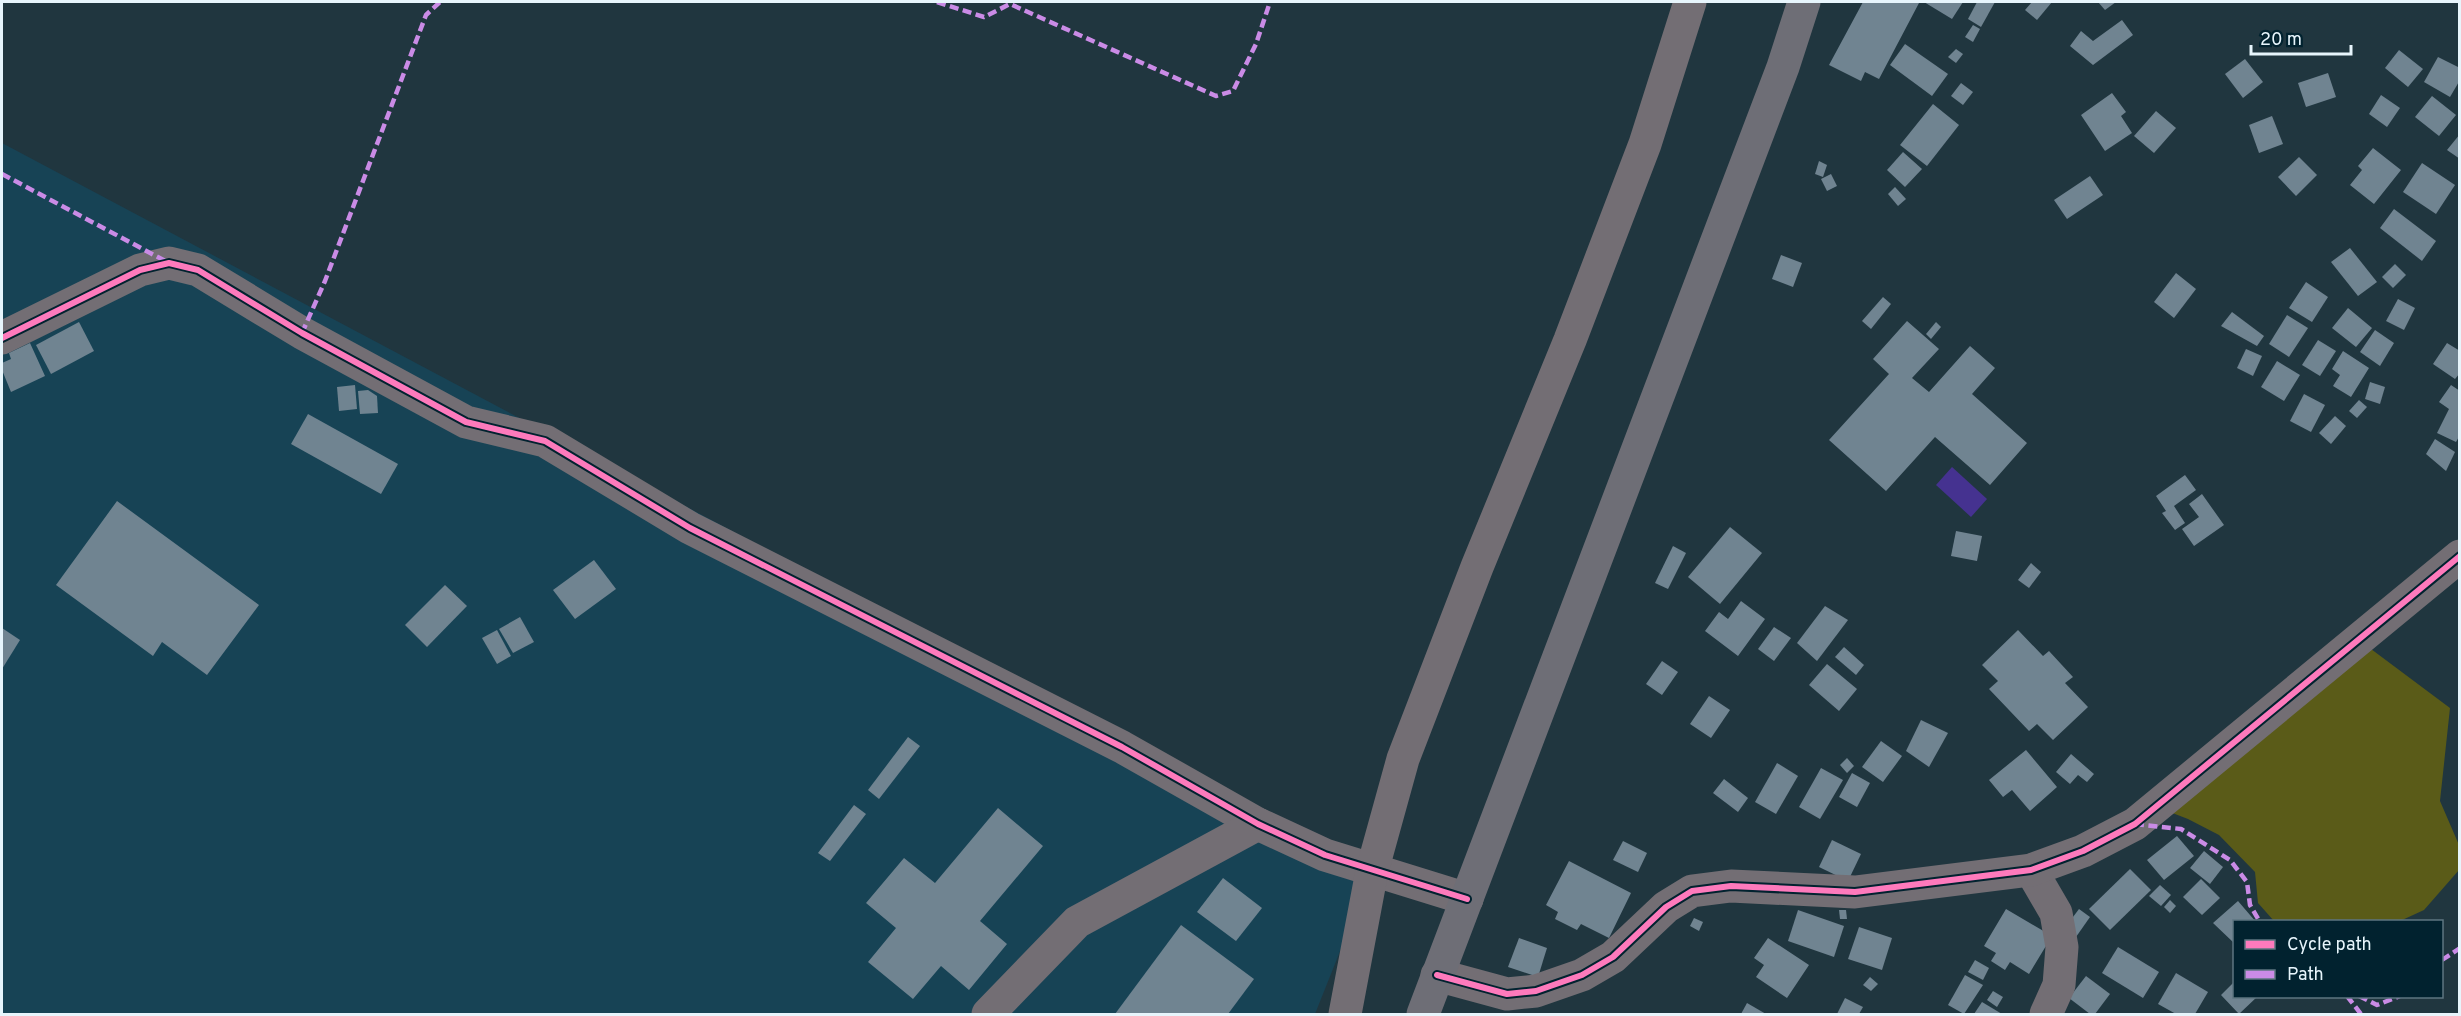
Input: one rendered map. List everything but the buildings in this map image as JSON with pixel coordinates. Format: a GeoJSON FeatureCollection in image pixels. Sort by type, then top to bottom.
{"type":"FeatureCollection","features":[{"type":"Feature","properties":{"kind":"main road"},"geometry":{"type":"LineString","coordinates":[[1423,1014],[1783,67],[1804,2]]}},
{"type":"Feature","properties":{"kind":"street"},"geometry":{"type":"LineString","coordinates":[[1345,1014],[1372,871],[1403,759],[1477,567],[1570,340],[1645,144],[1690,2]]}},
{"type":"Feature","properties":{"kind":"street"},"geometry":{"type":"LineString","coordinates":[[2,338],[140,270],[169,263],[198,270],[302,333],[466,422],[545,441],[690,528],[1122,747],[1258,824],[1325,855],[1467,899]]}},
{"type":"Feature","properties":{"kind":"street"},"geometry":{"type":"LineString","coordinates":[[1437,975],[1507,994],[1536,991],[1582,975],[1613,957],[1666,907],[1692,891],[1731,886],[1856,892],[2031,870],[2083,851],[2135,824],[2460,556]]}},
{"type":"Feature","properties":{"kind":"street"},"geometry":{"type":"LineString","coordinates":[[988,1014],[1077,922],[1258,824]]}},
{"type":"Feature","properties":{"kind":"street"},"geometry":{"type":"LineString","coordinates":[[2031,870],[2056,914],[2062,947],[2059,985],[2046,1014]]}},
{"type":"Feature","properties":{"kind":"shaded area"},"geometry":{"type":"Polygon","coordinates":[[[2,143],[1372,871],[1315,1014],[2,1014],[2,143]]]}},
{"type":"Feature","properties":{"kind":"shaded area"},"geometry":{"type":"Polygon","coordinates":[[[1952,467],[1987,499],[1971,517],[1936,485],[1952,467]]]}},
{"type":"Feature","properties":{"kind":"shaded area"},"geometry":{"type":"Polygon","coordinates":[[[2367,646],[2450,708],[2440,801],[2459,845],[2459,870],[2424,910],[2402,920],[2273,920],[2258,903],[2255,872],[2219,835],[2162,809],[2367,646]]]}},
{"type":"Feature","properties":{"kind":"marked path"},"geometry":{"type":"LineString","coordinates":[[302,333],[325,281],[426,15],[440,2]]}},
{"type":"Feature","properties":{"kind":"marked path"},"geometry":{"type":"LineString","coordinates":[[937,2],[984,17],[1010,4],[1216,96],[1233,91],[1256,44],[1270,2]]}},
{"type":"Feature","properties":{"kind":"marked path"},"geometry":{"type":"LineString","coordinates":[[2,174],[169,263]]}},
{"type":"Feature","properties":{"kind":"marked path"},"geometry":{"type":"LineString","coordinates":[[2135,824],[2181,829],[2230,860],[2247,882],[2250,905],[2259,920]]}},
{"type":"Feature","properties":{"kind":"marked path"},"geometry":{"type":"LineString","coordinates":[[2443,959],[2460,948]]}},
{"type":"Feature","properties":{"kind":"marked path"},"geometry":{"type":"LineString","coordinates":[[2349,998],[2361,1014]]}},
{"type":"Feature","properties":{"kind":"marked path"},"geometry":{"type":"LineString","coordinates":[[2363,998],[2377,1005],[2395,998]]}},
{"type":"Feature","properties":{"kind":"cycle path"},"geometry":{"type":"LineString","coordinates":[[2,338],[140,270],[169,263],[198,270],[302,333],[466,422],[545,441],[690,528],[1122,747],[1258,824],[1325,855],[1467,899]]}},
{"type":"Feature","properties":{"kind":"cycle path"},"geometry":{"type":"LineString","coordinates":[[1437,975],[1507,994],[1536,991],[1582,975],[1613,957],[1666,907],[1692,891],[1731,886],[1855,892],[2031,870],[2083,851],[2135,824],[2460,556]]}}]}
